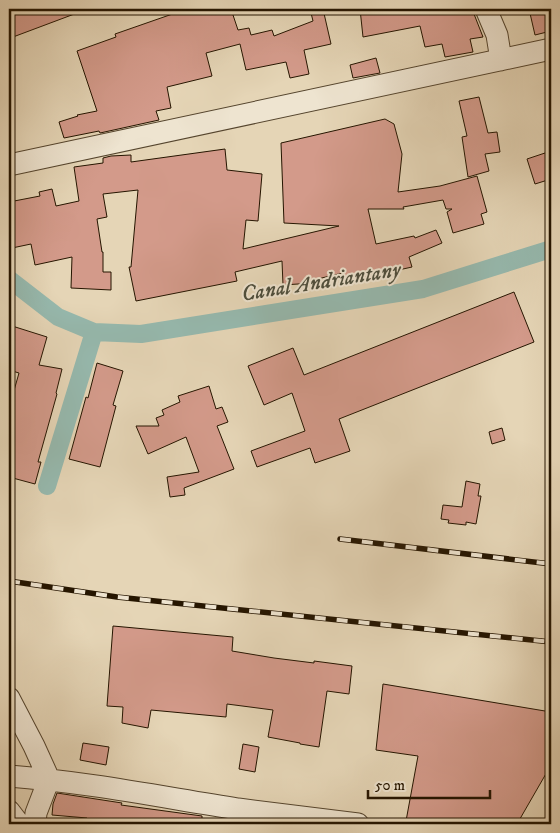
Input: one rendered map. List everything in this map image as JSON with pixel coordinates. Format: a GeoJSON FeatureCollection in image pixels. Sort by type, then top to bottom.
{"type":"FeatureCollection","features":[{"type":"Feature","properties":{"kind":"street"},"geometry":{"type":"LineString","coordinates":[[486,9],[497,35],[501,60]]}},
{"type":"Feature","properties":{"kind":"street"},"geometry":{"type":"LineString","coordinates":[[9,165],[551,49]]}},
{"type":"Feature","properties":{"kind":"street"},"geometry":{"type":"LineString","coordinates":[[9,698],[49,779],[36,813],[35,824]]}},
{"type":"Feature","properties":{"kind":"street"},"geometry":{"type":"LineString","coordinates":[[9,776],[103,786],[237,816],[358,824]]}},
{"type":"Feature","properties":{"kind":"street"},"geometry":{"type":"LineString","coordinates":[[9,811],[19,824]]}},
{"type":"Feature","properties":{"kind":"building"},"geometry":{"type":"Polygon","coordinates":[[[9,9],[85,10],[13,37],[9,27],[9,9]]]}},
{"type":"Feature","properties":{"kind":"building"},"geometry":{"type":"Polygon","coordinates":[[[191,9],[231,9],[238,30],[249,28],[251,35],[272,30],[274,36],[313,21],[310,9],[323,9],[331,44],[304,50],[309,74],[290,78],[286,62],[246,70],[240,44],[206,53],[212,76],[167,87],[171,108],[156,111],[159,120],[100,133],[99,131],[64,138],[59,122],[77,115],[97,111],[77,51],[116,37],[115,34],[191,9]]]}},
{"type":"Feature","properties":{"kind":"building"},"geometry":{"type":"Polygon","coordinates":[[[360,9],[474,9],[474,14],[483,37],[470,39],[473,52],[445,57],[442,44],[425,47],[420,26],[363,37],[360,9]]]}},
{"type":"Feature","properties":{"kind":"building"},"geometry":{"type":"Polygon","coordinates":[[[529,9],[551,9],[551,31],[535,35],[529,9]]]}},
{"type":"Feature","properties":{"kind":"building"},"geometry":{"type":"Polygon","coordinates":[[[376,58],[380,73],[353,78],[350,65],[376,58]]]}},
{"type":"Feature","properties":{"kind":"building"},"geometry":{"type":"Polygon","coordinates":[[[479,97],[488,133],[497,132],[500,152],[485,154],[489,171],[468,177],[462,137],[467,136],[459,101],[479,97]]]}},
{"type":"Feature","properties":{"kind":"building"},"geometry":{"type":"Polygon","coordinates":[[[385,119],[394,124],[402,154],[398,192],[440,186],[477,176],[487,212],[481,214],[484,224],[453,233],[447,212],[452,209],[446,209],[443,200],[403,207],[404,209],[368,209],[376,244],[414,236],[415,238],[436,230],[442,243],[409,257],[412,267],[345,280],[343,273],[313,280],[313,283],[283,285],[282,261],[235,272],[237,281],[136,301],[129,267],[131,267],[138,190],[103,194],[107,217],[97,219],[103,252],[103,272],[111,272],[111,290],[71,288],[72,257],[35,265],[31,244],[12,248],[9,233],[9,202],[40,196],[39,192],[52,189],[56,206],[79,201],[74,167],[103,163],[103,158],[111,156],[131,155],[131,162],[225,149],[227,170],[262,174],[258,221],[246,220],[243,249],[339,226],[284,223],[281,143],[385,119]]]}},
{"type":"Feature","properties":{"kind":"building"},"geometry":{"type":"Polygon","coordinates":[[[551,151],[551,179],[535,184],[527,159],[551,151]]]}},
{"type":"Feature","properties":{"kind":"building"},"geometry":{"type":"Polygon","coordinates":[[[514,292],[534,342],[339,419],[350,451],[315,463],[310,448],[257,467],[251,451],[305,431],[292,393],[264,405],[248,366],[293,348],[304,375],[514,292]]]}},
{"type":"Feature","properties":{"kind":"building"},"geometry":{"type":"Polygon","coordinates":[[[9,325],[47,337],[39,365],[62,369],[38,462],[41,462],[35,484],[9,477],[9,408],[19,373],[9,370],[9,325]]]}},
{"type":"Feature","properties":{"kind":"building"},"geometry":{"type":"Polygon","coordinates":[[[97,363],[123,371],[113,405],[116,406],[100,467],[69,459],[97,363]]]}},
{"type":"Feature","properties":{"kind":"building"},"geometry":{"type":"Polygon","coordinates":[[[209,386],[216,409],[222,407],[228,422],[217,426],[234,469],[184,488],[185,495],[170,497],[167,477],[199,472],[186,437],[148,454],[136,426],[159,426],[156,418],[164,415],[162,410],[180,402],[178,396],[209,386]]]}},
{"type":"Feature","properties":{"kind":"building"},"geometry":{"type":"Polygon","coordinates":[[[502,428],[505,440],[492,444],[489,432],[502,428]]]}},
{"type":"Feature","properties":{"kind":"building"},"geometry":{"type":"Polygon","coordinates":[[[466,481],[480,484],[478,496],[481,496],[476,524],[466,522],[466,525],[448,523],[449,520],[441,519],[443,505],[462,507],[466,481]]]}},
{"type":"Feature","properties":{"kind":"building"},"geometry":{"type":"Polygon","coordinates":[[[113,626],[233,637],[232,651],[314,663],[314,661],[352,666],[349,694],[327,691],[319,747],[268,737],[273,710],[227,704],[226,717],[151,710],[148,728],[122,723],[123,707],[107,706],[113,626]]]}},
{"type":"Feature","properties":{"kind":"building"},"geometry":{"type":"Polygon","coordinates":[[[383,684],[551,712],[551,765],[517,824],[436,824],[406,821],[418,756],[376,750],[383,684]]]}},
{"type":"Feature","properties":{"kind":"building"},"geometry":{"type":"Polygon","coordinates":[[[83,743],[109,747],[106,765],[80,760],[83,743]]]}},
{"type":"Feature","properties":{"kind":"building"},"geometry":{"type":"Polygon","coordinates":[[[243,744],[259,747],[255,772],[239,769],[243,744]]]}},
{"type":"Feature","properties":{"kind":"building"},"geometry":{"type":"Polygon","coordinates":[[[57,793],[122,803],[121,805],[202,816],[202,824],[87,824],[87,818],[52,815],[57,793]]]}},
{"type":"Feature","properties":{"kind":"waterway","name":"Canal Andriantany"},"geometry":{"type":"LineString","coordinates":[[9,279],[58,317],[94,332],[141,334],[423,289],[551,249]]}},
{"type":"Feature","properties":{"kind":"waterway","name":"Canal Andriantany"},"geometry":{"type":"LineString","coordinates":[[47,486],[94,332]]}},
{"type":"Feature","properties":{"kind":"railway"},"geometry":{"type":"LineString","coordinates":[[340,539],[551,564]]}},
{"type":"Feature","properties":{"kind":"railway"},"geometry":{"type":"LineString","coordinates":[[9,581],[117,597],[551,642]]}}]}
